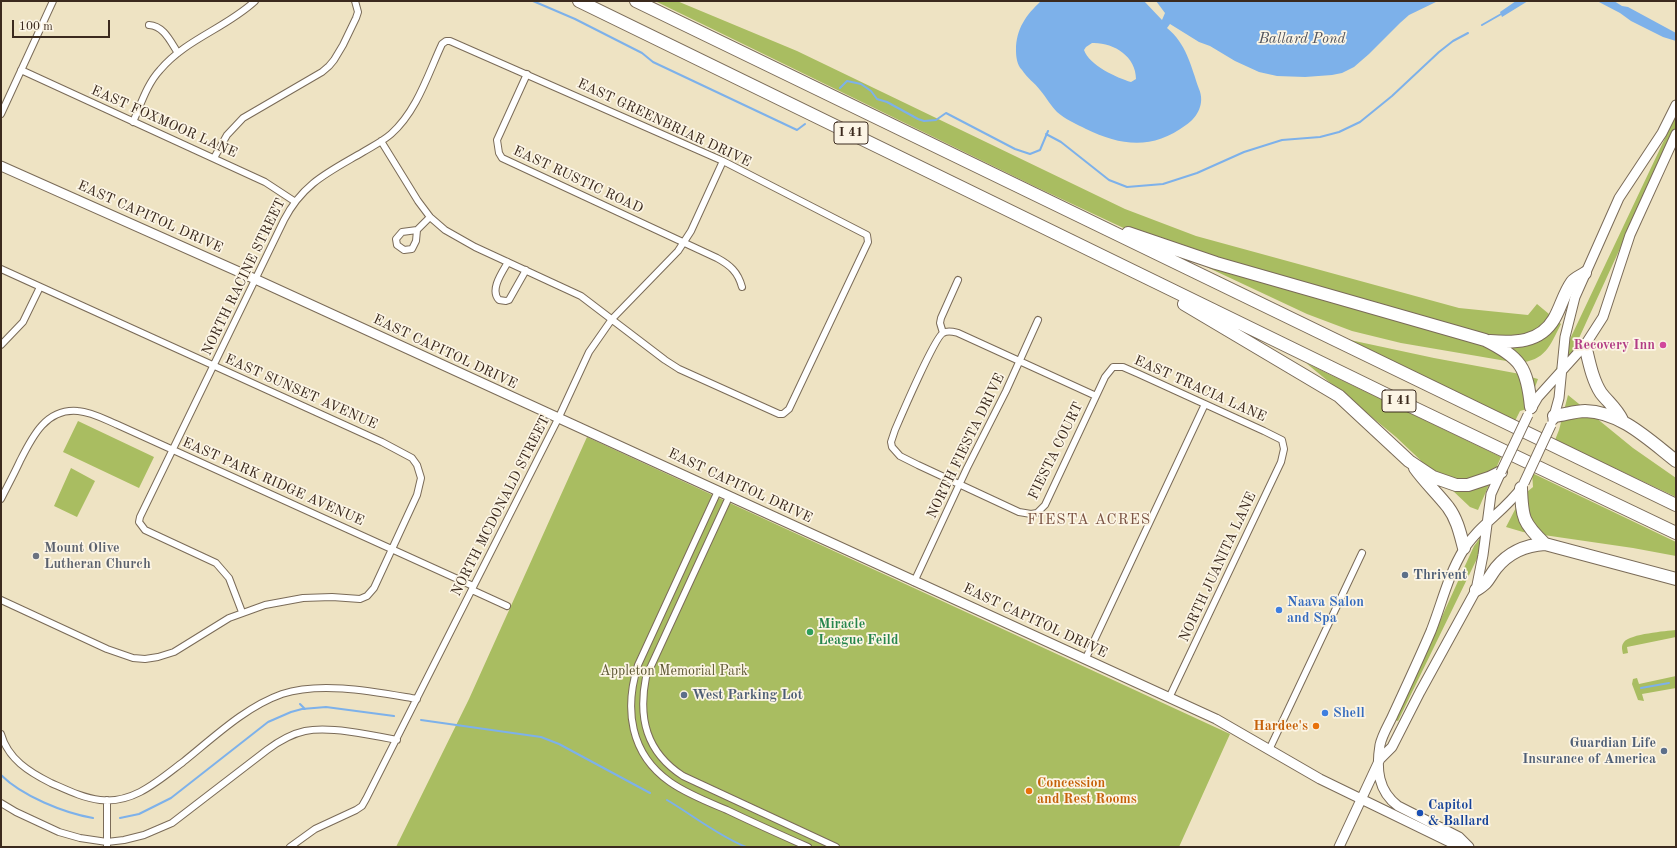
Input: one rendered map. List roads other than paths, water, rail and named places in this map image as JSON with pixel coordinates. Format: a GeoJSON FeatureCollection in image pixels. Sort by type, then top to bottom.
{"type":"FeatureCollection","features":[{"type":"Feature","properties":{"kind":"highway","name":"I 41"},"geometry":{"type":"LineString","coordinates":[[579,1],[1408,405],[1676,533]]}},
{"type":"Feature","properties":{"kind":"highway","name":"I 41"},"geometry":{"type":"LineString","coordinates":[[636,1],[1676,505]]}},
{"type":"Feature","properties":{"kind":"highway"},"geometry":{"type":"LineString","coordinates":[[1061,207],[1083,212],[1139,237],[1216,263],[1485,340],[1516,342],[1530,339],[1546,329],[1554,319],[1573,281],[1585,273]]}},
{"type":"Feature","properties":{"kind":"highway"},"geometry":{"type":"LineString","coordinates":[[1123,266],[1151,286],[1175,298],[1339,396],[1409,461],[1433,477],[1456,485],[1475,483],[1501,472]]}},
{"type":"Feature","properties":{"kind":"highway"},"geometry":{"type":"LineString","coordinates":[[1485,340],[1509,353],[1520,364],[1528,384],[1530,411]]}},
{"type":"Feature","properties":{"kind":"highway"},"geometry":{"type":"LineString","coordinates":[[1585,345],[1591,369],[1600,391],[1619,413],[1622,420]]}},
{"type":"Feature","properties":{"kind":"highway"},"geometry":{"type":"LineString","coordinates":[[1553,421],[1586,411],[1599,413],[1622,420],[1676,461]]}},
{"type":"Feature","properties":{"kind":"highway"},"geometry":{"type":"LineString","coordinates":[[1409,461],[1426,484],[1448,507],[1459,529],[1464,548]]}},
{"type":"Feature","properties":{"kind":"highway"},"geometry":{"type":"LineString","coordinates":[[1523,486],[1522,512],[1525,521],[1532,532],[1545,544]]}},
{"type":"Feature","properties":{"kind":"highway"},"geometry":{"type":"LineString","coordinates":[[1476,590],[1488,582],[1498,566],[1507,558],[1530,545],[1545,544],[1676,579]]}},
{"type":"Feature","properties":{"kind":"main road"},"geometry":{"type":"LineString","coordinates":[[1469,847],[1459,837],[1398,806],[1390,799],[1380,782],[1380,744],[1431,631],[1448,578],[1464,548],[1489,520],[1512,501],[1523,486],[1553,421],[1559,398],[1568,322],[1575,297],[1619,198],[1662,133],[1676,105]]}},
{"type":"Feature","properties":{"kind":"main road"},"geometry":{"type":"LineString","coordinates":[[1339,847],[1380,759],[1392,748],[1420,692],[1476,590],[1489,520],[1491,494],[1538,397],[1585,345],[1603,318],[1630,235],[1676,134]]}},
{"type":"Feature","properties":{"kind":"main road","name":"EAST CAPITOL DRIVE"},"geometry":{"type":"LineString","coordinates":[[1,166],[255,279],[1169,698],[1216,720],[1320,779],[1460,847]]}},
{"type":"Feature","properties":{"kind":"street"},"geometry":{"type":"LineString","coordinates":[[1,114],[53,1]]}},
{"type":"Feature","properties":{"kind":"street"},"geometry":{"type":"LineString","coordinates":[[133,122],[148,88],[165,64],[178,53],[242,13],[255,1]]}},
{"type":"Feature","properties":{"kind":"street"},"geometry":{"type":"LineString","coordinates":[[214,158],[227,135],[243,118],[322,72],[334,60],[356,18],[358,12],[355,1]]}},
{"type":"Feature","properties":{"kind":"street"},"geometry":{"type":"LineString","coordinates":[[149,25],[163,30],[178,53]]}},
{"type":"Feature","properties":{"kind":"street","name":"EAST GREENBRIAR DRIVE"},"geometry":{"type":"LineString","coordinates":[[447,41],[527,74],[722,161],[867,235],[868,242],[865,251],[789,409],[783,414],[773,412],[679,369],[612,319]]}},
{"type":"Feature","properties":{"kind":"street","name":"NORTH RACINE STREET"},"geometry":{"type":"LineString","coordinates":[[242,612],[229,578],[216,563],[145,530],[139,522],[140,517],[294,201],[315,181],[390,134],[408,115],[442,44],[447,41]]}},
{"type":"Feature","properties":{"kind":"street","name":"EAST FOXMOOR LANE"},"geometry":{"type":"LineString","coordinates":[[21,70],[265,182],[294,201]]}},
{"type":"Feature","properties":{"kind":"street","name":"EAST RUSTIC ROAD"},"geometry":{"type":"LineString","coordinates":[[527,74],[497,140],[499,154],[502,158],[717,258],[733,268],[742,287]]}},
{"type":"Feature","properties":{"kind":"street"},"geometry":{"type":"LineString","coordinates":[[380,141],[418,201],[430,217],[452,235],[577,294],[612,319]]}},
{"type":"Feature","properties":{"kind":"street","name":"NORTH MCDONALD STREET"},"geometry":{"type":"LineString","coordinates":[[290,847],[315,829],[362,806],[397,740],[590,352],[612,319],[667,264],[684,242],[703,206],[722,161]]}},
{"type":"Feature","properties":{"kind":"street"},"geometry":{"type":"LineString","coordinates":[[417,230],[430,217]]}},
{"type":"Feature","properties":{"kind":"street"},"geometry":{"type":"LineString","coordinates":[[508,262],[496,288],[495,294],[498,300],[509,300],[526,270]]}},
{"type":"Feature","properties":{"kind":"street","name":"EAST SUNSET AVENUE"},"geometry":{"type":"LineString","coordinates":[[1,269],[382,442],[412,458],[420,472],[420,485],[374,588],[367,596],[360,599],[332,597],[303,598],[265,605],[242,612],[174,652],[145,659],[133,658],[107,649],[1,600]]}},
{"type":"Feature","properties":{"kind":"street"},"geometry":{"type":"LineString","coordinates":[[943,333],[940,323],[941,318],[958,280]]}},
{"type":"Feature","properties":{"kind":"street"},"geometry":{"type":"LineString","coordinates":[[1,345],[23,322],[40,287]]}},
{"type":"Feature","properties":{"kind":"street","name":"NORTH FIESTA DRIVE"},"geometry":{"type":"LineString","coordinates":[[914,582],[1020,361],[1038,320]]}},
{"type":"Feature","properties":{"kind":"street","name":"FIESTA COURT"},"geometry":{"type":"LineString","coordinates":[[943,333],[958,333],[1020,361],[1096,396],[1045,505],[1037,513],[1030,514],[1019,512],[900,456],[892,448],[891,442],[895,430],[938,338],[943,333]]}},
{"type":"Feature","properties":{"kind":"street","name":"EAST TRACIA LANE"},"geometry":{"type":"LineString","coordinates":[[1096,396],[1109,370],[1118,366],[1139,374],[1271,434],[1282,440],[1284,445]]}},
{"type":"Feature","properties":{"kind":"street"},"geometry":{"type":"LineString","coordinates":[[1085,660],[1205,404]]}},
{"type":"Feature","properties":{"kind":"street","name":"EAST PARK RIDGE AVENUE"},"geometry":{"type":"LineString","coordinates":[[1,499],[34,433],[50,418],[60,413],[79,411],[89,413],[392,549],[507,606]]}},
{"type":"Feature","properties":{"kind":"street","name":"NORTH JUANITA LANE"},"geometry":{"type":"LineString","coordinates":[[1169,698],[1281,462],[1284,454],[1284,445]]}},
{"type":"Feature","properties":{"kind":"street"},"geometry":{"type":"LineString","coordinates":[[718,491],[638,665],[632,684],[630,708],[635,736],[650,762],[669,782],[691,794],[808,847]]}},
{"type":"Feature","properties":{"kind":"street"},"geometry":{"type":"LineString","coordinates":[[729,497],[646,677],[642,707],[647,733],[656,750],[669,766],[683,776],[836,847]]}},
{"type":"Feature","properties":{"kind":"street"},"geometry":{"type":"LineString","coordinates":[[1269,750],[1362,553]]}},
{"type":"Feature","properties":{"kind":"street"},"geometry":{"type":"LineString","coordinates":[[1,734],[4,744],[11,754],[19,764],[30,772],[80,795],[99,800],[107,800],[128,797],[149,788],[239,718],[263,702],[283,694],[308,688],[336,688],[417,699]]}},
{"type":"Feature","properties":{"kind":"street"},"geometry":{"type":"LineString","coordinates":[[1,803],[16,812],[60,832],[107,844],[144,835],[172,823],[267,750],[294,734],[311,730],[333,730],[397,740]]}},
{"type":"Feature","properties":{"kind":"street"},"geometry":{"type":"LineString","coordinates":[[107,800],[107,844]]}},
{"type":"Feature","properties":{"kind":"water","name":"Ballard Pond"},"geometry":{"type":"Polygon","coordinates":[[[1041,1],[1144,1],[1162,20],[1165,13],[1156,1],[1438,1],[1409,15],[1354,67],[1342,73],[1332,75],[1305,77],[1277,76],[1259,72],[1235,61],[1210,46],[1199,42],[1170,24],[1167,28],[1179,41],[1187,56],[1201,94],[1201,104],[1194,118],[1174,133],[1161,139],[1137,143],[1124,142],[1099,135],[1064,117],[1055,110],[1038,87],[1020,68],[1016,55],[1016,42],[1026,17],[1041,1]],[[1092,43],[1084,50],[1091,61],[1097,66],[1118,77],[1131,82],[1136,79],[1135,71],[1128,57],[1115,48],[1100,43],[1092,43]]]}},
{"type":"Feature","properties":{"kind":"water"},"geometry":{"type":"Polygon","coordinates":[[[1516,1],[1528,1],[1502,17],[1500,12],[1516,1]]]}},
{"type":"Feature","properties":{"kind":"water"},"geometry":{"type":"Polygon","coordinates":[[[1597,1],[1614,1],[1622,6],[1628,7],[1676,33],[1676,41],[1663,37],[1631,21],[1620,13],[1597,1]]]}},
{"type":"Feature","properties":{"kind":"waterway"},"geometry":{"type":"LineString","coordinates":[[533,1],[575,19],[642,53],[653,62],[797,130],[805,124]]}},
{"type":"Feature","properties":{"kind":"waterway"},"geometry":{"type":"LineString","coordinates":[[1482,25],[1503,13]]}},
{"type":"Feature","properties":{"kind":"waterway"},"geometry":{"type":"LineString","coordinates":[[1046,134],[1061,142],[1109,180],[1127,187],[1163,184],[1197,173],[1244,152],[1282,140],[1320,137],[1339,132],[1360,122],[1392,96],[1439,52],[1453,41],[1468,33]]}},
{"type":"Feature","properties":{"kind":"waterway"},"geometry":{"type":"LineString","coordinates":[[840,88],[847,81],[861,84],[871,91],[877,99],[887,102],[924,121],[936,120],[946,113],[1015,149],[1030,154],[1040,150],[1048,131]]}},
{"type":"Feature","properties":{"kind":"waterway"},"geometry":{"type":"LineString","coordinates":[[1641,688],[1669,683]]}},
{"type":"Feature","properties":{"kind":"waterway"},"geometry":{"type":"LineString","coordinates":[[300,704],[305,709]]}},
{"type":"Feature","properties":{"kind":"waterway"},"geometry":{"type":"LineString","coordinates":[[120,818],[139,814],[171,798],[268,722],[291,712],[302,709],[326,707],[394,716]]}},
{"type":"Feature","properties":{"kind":"waterway"},"geometry":{"type":"LineString","coordinates":[[421,720],[541,737],[559,744],[650,793]]}},
{"type":"Feature","properties":{"kind":"waterway"},"geometry":{"type":"LineString","coordinates":[[1,775],[10,783],[32,797],[57,808],[93,818]]}},
{"type":"Feature","properties":{"kind":"waterway"},"geometry":{"type":"LineString","coordinates":[[667,800],[715,831],[746,847]]}},
{"type":"Feature","properties":{"kind":"place","name":"Recovery Inn"},"geometry":{"type":"Point","coordinates":[1663,345]}},
{"type":"Feature","properties":{"kind":"place","name":"Mount Olive Lutheran Church"},"geometry":{"type":"Point","coordinates":[36,556]}},
{"type":"Feature","properties":{"kind":"place","name":"Thrivent"},"geometry":{"type":"Point","coordinates":[1405,575]}},
{"type":"Feature","properties":{"kind":"place","name":"Naava Salon and Spa"},"geometry":{"type":"Point","coordinates":[1279,610]}},
{"type":"Feature","properties":{"kind":"place","name":"Miracle League Feild"},"geometry":{"type":"Point","coordinates":[810,632]}},
{"type":"Feature","properties":{"kind":"place","name":"West Parking Lot"},"geometry":{"type":"Point","coordinates":[684,695]}},
{"type":"Feature","properties":{"kind":"place","name":"Shell"},"geometry":{"type":"Point","coordinates":[1325,713]}},
{"type":"Feature","properties":{"kind":"place","name":"Hardee's"},"geometry":{"type":"Point","coordinates":[1316,726]}},
{"type":"Feature","properties":{"kind":"place","name":"Guardian Life Insurance of America"},"geometry":{"type":"Point","coordinates":[1664,751]}},
{"type":"Feature","properties":{"kind":"place","name":"Concession and Rest Rooms"},"geometry":{"type":"Point","coordinates":[1029,791]}},
{"type":"Feature","properties":{"kind":"place","name":"Capitol & Ballard"},"geometry":{"type":"Point","coordinates":[1420,813]}},
{"type":"Feature","properties":{"kind":"district","name":"FIESTA ACRES"},"geometry":{"type":"Point","coordinates":[1089,520]}},
{"type":"Feature","properties":{"kind":"park label","name":"Appleton Memorial Park"},"geometry":{"type":"Point","coordinates":[674,671]}}]}
